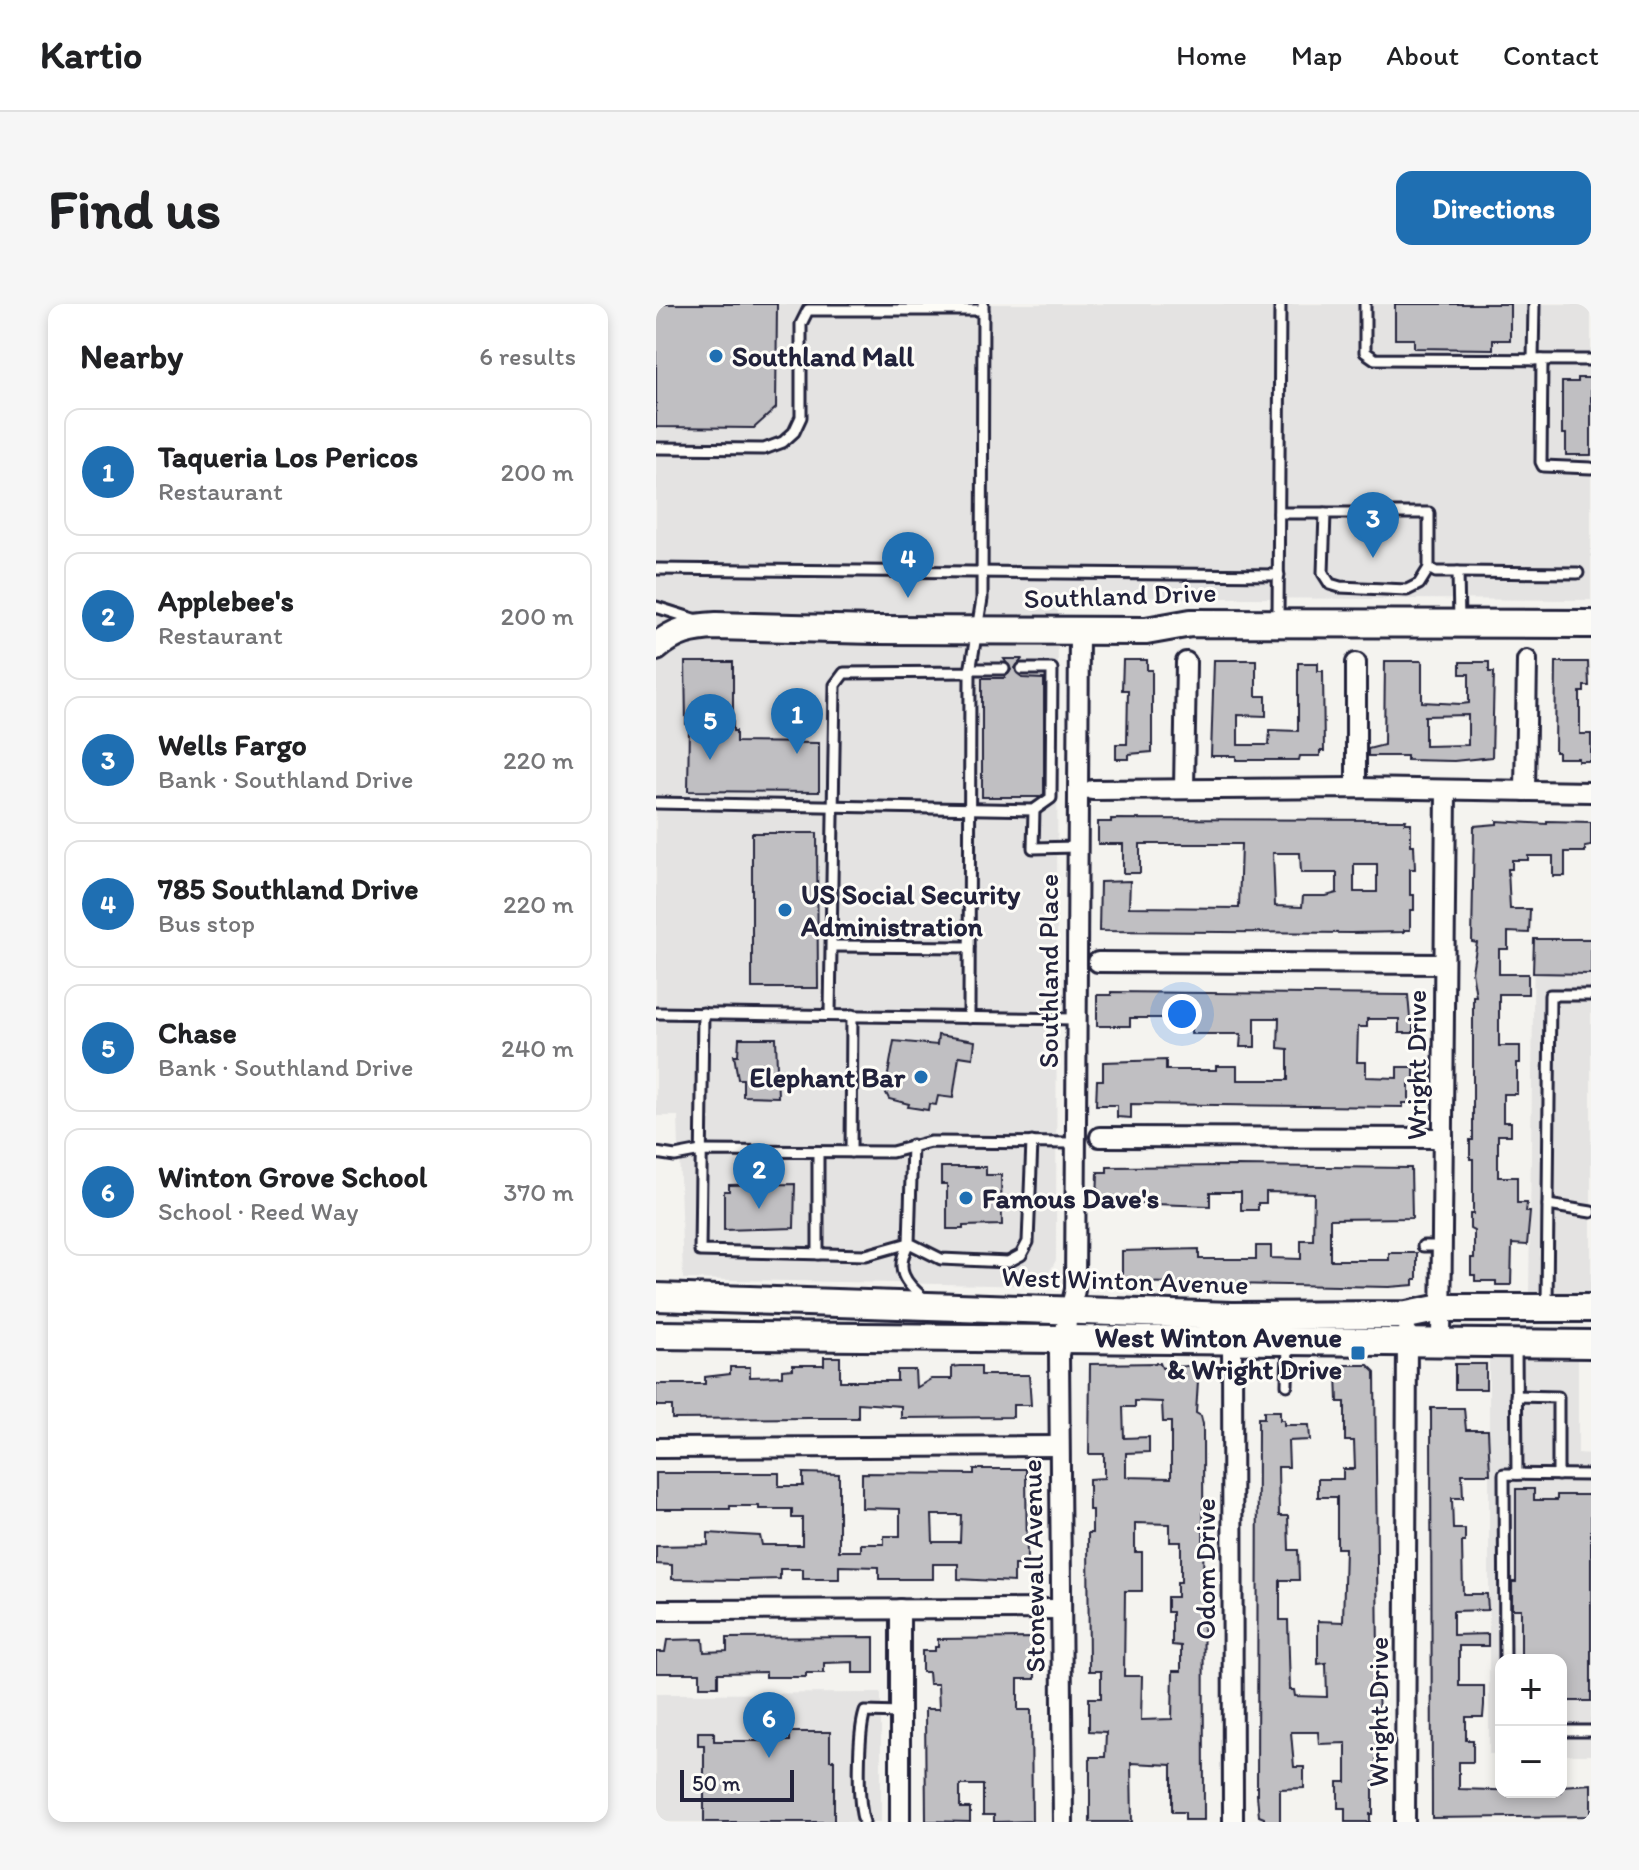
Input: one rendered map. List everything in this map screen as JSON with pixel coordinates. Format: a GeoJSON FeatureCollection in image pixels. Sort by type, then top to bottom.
{"type":"FeatureCollection","features":[{"type":"Feature","properties":{"kind":"main road","name":"Southland Drive"},"geometry":{"type":"LineString","coordinates":[[656,647],[670,635],[692,627],[716,626],[1146,631],[1191,623],[1591,624]]}},
{"type":"Feature","properties":{"kind":"main road","name":"West Winton Avenue"},"geometry":{"type":"LineString","coordinates":[[656,1297],[1069,1311],[1232,1328],[1288,1341],[1407,1328],[1441,1308],[1591,1308]]}},
{"type":"Feature","properties":{"kind":"main road","name":"West Winton Avenue"},"geometry":{"type":"LineString","coordinates":[[656,1335],[1063,1338],[1232,1328],[1407,1328],[1441,1341],[1591,1344]]}},
{"type":"Feature","properties":{"kind":"street","name":"Southland Place"},"geometry":{"type":"LineString","coordinates":[[1069,1311],[1075,1290],[1079,630]]}},
{"type":"Feature","properties":{"kind":"street"},"geometry":{"type":"LineString","coordinates":[[1525,791],[1527,660]]}},
{"type":"Feature","properties":{"kind":"street"},"geometry":{"type":"LineString","coordinates":[[1184,789],[1186,662]]}},
{"type":"Feature","properties":{"kind":"street"},"geometry":{"type":"LineString","coordinates":[[1356,663],[1356,788]]}},
{"type":"Feature","properties":{"kind":"street"},"geometry":{"type":"LineString","coordinates":[[1092,790],[1356,788],[1591,792]]}},
{"type":"Feature","properties":{"kind":"street","name":"Wright Drive"},"geometry":{"type":"LineString","coordinates":[[1441,1341],[1446,790]]}},
{"type":"Feature","properties":{"kind":"street"},"geometry":{"type":"LineString","coordinates":[[1098,962],[1444,964]]}},
{"type":"Feature","properties":{"kind":"street"},"geometry":{"type":"LineString","coordinates":[[1100,1137],[1443,1138]]}},
{"type":"Feature","properties":{"kind":"street","name":"Stonewall Avenue"},"geometry":{"type":"LineString","coordinates":[[1063,1822],[1059,1354],[1069,1311]]}},
{"type":"Feature","properties":{"kind":"street","name":"Odom Drive"},"geometry":{"type":"LineString","coordinates":[[1232,1328],[1233,1822]]}},
{"type":"Feature","properties":{"kind":"street","name":"Wright Drive"},"geometry":{"type":"LineString","coordinates":[[1405,1822],[1407,1328]]}},
{"type":"Feature","properties":{"kind":"street"},"geometry":{"type":"LineString","coordinates":[[656,1448],[1059,1446]]}},
{"type":"Feature","properties":{"kind":"street"},"geometry":{"type":"LineString","coordinates":[[900,1609],[900,1822]]}},
{"type":"Feature","properties":{"kind":"street"},"geometry":{"type":"LineString","coordinates":[[656,1610],[1061,1609]]}},
{"type":"Feature","properties":{"kind":"lane"},"geometry":{"type":"LineString","coordinates":[[1278,622],[1280,304]]}},
{"type":"Feature","properties":{"kind":"lane"},"geometry":{"type":"LineString","coordinates":[[1365,304],[1365,352],[1375,359],[1591,360]]}},
{"type":"Feature","properties":{"kind":"lane"},"geometry":{"type":"LineString","coordinates":[[1534,304],[1541,462],[1543,466],[1591,468]]}},
{"type":"Feature","properties":{"kind":"lane"},"geometry":{"type":"LineString","coordinates":[[656,448],[764,449],[783,442],[794,432],[801,417],[801,324],[808,310],[983,307],[982,599],[970,670],[969,1018]]}},
{"type":"Feature","properties":{"kind":"lane"},"geometry":{"type":"LineString","coordinates":[[1279,513],[1325,513],[1429,513],[1429,568],[1419,584],[1407,590],[1330,584],[1323,573],[1325,513]]}},
{"type":"Feature","properties":{"kind":"lane"},"geometry":{"type":"LineString","coordinates":[[1429,568],[1436,572],[1578,573]]}},
{"type":"Feature","properties":{"kind":"lane"},"geometry":{"type":"LineString","coordinates":[[656,569],[1279,575]]}},
{"type":"Feature","properties":{"kind":"lane"},"geometry":{"type":"LineString","coordinates":[[1458,572],[1459,623]]}},
{"type":"Feature","properties":{"kind":"lane"},"geometry":{"type":"LineString","coordinates":[[656,607],[716,626]]}},
{"type":"Feature","properties":{"kind":"lane"},"geometry":{"type":"LineString","coordinates":[[830,1014],[835,685],[838,678],[844,673],[1004,669]]}},
{"type":"Feature","properties":{"kind":"lane"},"geometry":{"type":"LineString","coordinates":[[656,803],[1034,810],[1051,798],[1052,669],[1022,669]]}},
{"type":"Feature","properties":{"kind":"lane"},"geometry":{"type":"LineString","coordinates":[[1034,810],[1033,848],[1076,847]]}},
{"type":"Feature","properties":{"kind":"lane"},"geometry":{"type":"LineString","coordinates":[[832,946],[969,947]]}},
{"type":"Feature","properties":{"kind":"lane"},"geometry":{"type":"LineString","coordinates":[[1547,1308],[1550,995],[1591,995]]}},
{"type":"Feature","properties":{"kind":"lane"},"geometry":{"type":"LineString","coordinates":[[656,1013],[1076,1019]]}},
{"type":"Feature","properties":{"kind":"lane"},"geometry":{"type":"LineString","coordinates":[[703,1013],[700,1251],[866,1255],[909,1243],[941,1259],[1008,1262],[1021,1255],[1028,1242],[1032,1142]]}},
{"type":"Feature","properties":{"kind":"lane"},"geometry":{"type":"LineString","coordinates":[[851,1152],[852,1015]]}},
{"type":"Feature","properties":{"kind":"lane"},"geometry":{"type":"LineString","coordinates":[[656,1153],[675,1156],[701,1151],[892,1152],[930,1142],[1075,1143]]}},
{"type":"Feature","properties":{"kind":"lane"},"geometry":{"type":"LineString","coordinates":[[912,1145],[909,1243],[902,1255],[901,1265],[910,1288],[932,1304]]}},
{"type":"Feature","properties":{"kind":"lane"},"geometry":{"type":"LineString","coordinates":[[818,1152],[818,1254]]}},
{"type":"Feature","properties":{"kind":"lane"},"geometry":{"type":"LineString","coordinates":[[1548,1205],[1591,1212]]}},
{"type":"Feature","properties":{"kind":"lane"},"geometry":{"type":"LineString","coordinates":[[1423,1246],[1443,1246]]}},
{"type":"Feature","properties":{"kind":"lane"},"geometry":{"type":"LineString","coordinates":[[1287,1385],[1288,1341]]}},
{"type":"Feature","properties":{"kind":"lane"},"geometry":{"type":"LineString","coordinates":[[1516,1342],[1517,1474]]}},
{"type":"Feature","properties":{"kind":"lane"},"geometry":{"type":"LineString","coordinates":[[1516,1396],[1558,1397],[1558,1475]]}},
{"type":"Feature","properties":{"kind":"lane"},"geometry":{"type":"LineString","coordinates":[[1505,1654],[1504,1474],[1591,1475]]}},
{"type":"Feature","properties":{"kind":"lane"},"geometry":{"type":"LineString","coordinates":[[864,1822],[861,1808],[861,1726],[865,1712],[901,1713]]}},
{"type":"Feature","properties":{"kind":"lane"},"geometry":{"type":"LineString","coordinates":[[1567,1731],[1591,1731]]}},
{"type":"Feature","properties":{"kind":"shaded area"},"geometry":{"type":"Polygon","coordinates":[[[656,304],[1591,304],[1591,600],[1058,597],[1056,1260],[1042,1286],[683,1279],[678,1116],[656,1116],[656,304]]]}},
{"type":"Feature","properties":{"kind":"shaded area"},"geometry":{"type":"Polygon","coordinates":[[[1591,937],[1591,1292],[1529,1292],[1534,939],[1591,937]]]}},
{"type":"Feature","properties":{"kind":"shaded area"},"geometry":{"type":"Polygon","coordinates":[[[1489,1359],[1578,1360],[1578,1453],[1591,1454],[1591,1755],[1567,1755],[1567,1654],[1495,1654],[1495,1754],[1489,1754],[1489,1359]]]}},
{"type":"Feature","properties":{"kind":"shaded area"},"geometry":{"type":"Polygon","coordinates":[[[881,1693],[881,1822],[656,1822],[656,1694],[881,1693]]]}},
{"type":"Feature","properties":{"kind":"building","name":"Southland Mall"},"geometry":{"type":"Polygon","coordinates":[[[656,304],[777,304],[776,408],[754,428],[656,427],[656,304]]]}},
{"type":"Feature","properties":{"kind":"building"},"geometry":{"type":"Polygon","coordinates":[[[1395,304],[1510,304],[1510,340],[1493,340],[1493,349],[1414,348],[1414,339],[1395,339],[1395,304]]]}},
{"type":"Feature","properties":{"kind":"building"},"geometry":{"type":"Polygon","coordinates":[[[1578,378],[1591,378],[1591,455],[1566,455],[1566,434],[1562,434],[1562,382],[1578,382],[1578,378]]]}},
{"type":"Feature","properties":{"kind":"building"},"geometry":{"type":"Polygon","coordinates":[[[1004,659],[1022,659],[1015,668],[1022,678],[1044,679],[1044,794],[1039,797],[982,797],[982,678],[1004,678],[1011,670],[1004,659]]]}},
{"type":"Feature","properties":{"kind":"building"},"geometry":{"type":"Polygon","coordinates":[[[1123,660],[1147,660],[1147,670],[1152,670],[1152,752],[1129,754],[1129,759],[1116,759],[1116,744],[1127,744],[1128,690],[1122,690],[1123,660]]]}},
{"type":"Feature","properties":{"kind":"building"},"geometry":{"type":"Polygon","coordinates":[[[1214,660],[1256,660],[1256,696],[1266,696],[1266,716],[1238,715],[1238,745],[1269,745],[1270,730],[1298,731],[1298,663],[1318,663],[1318,671],[1323,671],[1324,751],[1320,751],[1320,756],[1300,756],[1299,760],[1236,760],[1236,756],[1211,756],[1214,660]]]}},
{"type":"Feature","properties":{"kind":"building"},"geometry":{"type":"Polygon","coordinates":[[[1385,661],[1422,661],[1422,702],[1461,704],[1469,703],[1469,674],[1460,674],[1460,662],[1489,662],[1489,672],[1494,672],[1492,757],[1454,761],[1368,756],[1368,749],[1384,745],[1385,661]],[[1468,715],[1425,716],[1425,746],[1468,745],[1468,715]]]}},
{"type":"Feature","properties":{"kind":"building"},"geometry":{"type":"Polygon","coordinates":[[[685,662],[733,662],[733,731],[736,731],[736,742],[819,743],[819,792],[688,791],[689,724],[686,724],[685,662]]]}},
{"type":"Feature","properties":{"kind":"building"},"geometry":{"type":"Polygon","coordinates":[[[1556,662],[1588,662],[1589,686],[1584,686],[1584,692],[1580,692],[1580,734],[1591,734],[1591,761],[1558,758],[1558,752],[1555,752],[1556,662]]]}},
{"type":"Feature","properties":{"kind":"building"},"geometry":{"type":"Polygon","coordinates":[[[1111,819],[1406,820],[1405,823],[1411,823],[1415,869],[1410,869],[1410,895],[1414,895],[1414,910],[1410,910],[1410,930],[1351,933],[1099,931],[1100,882],[1130,881],[1129,907],[1239,908],[1241,844],[1140,844],[1140,873],[1123,873],[1123,844],[1098,844],[1098,822],[1111,822],[1111,819]],[[1273,853],[1275,906],[1302,907],[1303,896],[1337,893],[1337,873],[1301,873],[1300,853],[1273,853]],[[1354,864],[1354,892],[1377,892],[1377,864],[1354,864]]]}},
{"type":"Feature","properties":{"kind":"building"},"geometry":{"type":"Polygon","coordinates":[[[1497,821],[1547,824],[1547,821],[1591,822],[1591,846],[1585,847],[1585,852],[1565,852],[1565,876],[1553,876],[1553,856],[1528,856],[1528,860],[1512,860],[1512,869],[1508,869],[1510,909],[1530,909],[1529,933],[1508,932],[1508,949],[1499,949],[1499,974],[1528,974],[1528,994],[1499,994],[1499,1046],[1520,1046],[1520,1063],[1517,1063],[1517,1094],[1503,1094],[1503,1122],[1511,1122],[1511,1135],[1498,1135],[1498,1177],[1517,1177],[1517,1203],[1527,1203],[1526,1212],[1530,1212],[1527,1245],[1512,1244],[1511,1285],[1475,1281],[1475,1275],[1471,1275],[1474,1231],[1470,1229],[1473,1159],[1470,1159],[1470,1140],[1473,1140],[1473,996],[1476,996],[1472,971],[1477,943],[1472,942],[1474,826],[1497,824],[1497,821]]]}},
{"type":"Feature","properties":{"kind":"building","name":"US Social Security Administration"},"geometry":{"type":"Polygon","coordinates":[[[752,833],[817,833],[818,988],[752,988],[752,833]]]}},
{"type":"Feature","properties":{"kind":"building"},"geometry":{"type":"Polygon","coordinates":[[[1534,939],[1591,939],[1591,974],[1533,973],[1534,939]]]}},
{"type":"Feature","properties":{"kind":"building"},"geometry":{"type":"Polygon","coordinates":[[[1111,992],[1408,995],[1413,1033],[1399,1033],[1399,1019],[1367,1019],[1367,1027],[1358,1027],[1357,1062],[1366,1062],[1366,1077],[1397,1078],[1397,1067],[1414,1067],[1414,1084],[1409,1084],[1409,1103],[1403,1103],[1403,1107],[1131,1104],[1131,1118],[1117,1117],[1117,1105],[1096,1105],[1097,1080],[1103,1080],[1103,1062],[1166,1060],[1166,1070],[1216,1070],[1216,1066],[1237,1066],[1237,1080],[1288,1080],[1288,1049],[1278,1048],[1279,1018],[1255,1018],[1255,1047],[1240,1047],[1241,1034],[1191,1034],[1191,1018],[1130,1018],[1130,1026],[1097,1026],[1097,995],[1111,995],[1111,992]]]}},
{"type":"Feature","properties":{"kind":"building"},"geometry":{"type":"Polygon","coordinates":[[[938,1035],[975,1041],[973,1058],[959,1056],[953,1098],[938,1096],[936,1105],[929,1104],[928,1110],[908,1107],[909,1104],[889,1099],[885,1091],[894,1041],[937,1045],[938,1035]]]}},
{"type":"Feature","properties":{"kind":"building"},"geometry":{"type":"Polygon","coordinates":[[[739,1038],[776,1038],[778,1097],[743,1096],[743,1079],[738,1079],[734,1055],[738,1055],[739,1038]]]}},
{"type":"Feature","properties":{"kind":"building"},"geometry":{"type":"Polygon","coordinates":[[[941,1167],[986,1167],[986,1175],[1001,1175],[1002,1225],[947,1229],[947,1184],[941,1184],[941,1167]]]}},
{"type":"Feature","properties":{"kind":"building"},"geometry":{"type":"Polygon","coordinates":[[[1107,1167],[1411,1168],[1412,1218],[1330,1219],[1330,1260],[1389,1260],[1389,1253],[1417,1253],[1417,1279],[1414,1279],[1414,1285],[1122,1282],[1122,1251],[1199,1249],[1199,1259],[1256,1259],[1256,1246],[1271,1246],[1271,1258],[1301,1259],[1301,1240],[1313,1240],[1314,1193],[1266,1192],[1266,1203],[1258,1203],[1258,1210],[1241,1210],[1241,1192],[1210,1192],[1210,1206],[1097,1202],[1098,1172],[1107,1172],[1107,1167]]]}},
{"type":"Feature","properties":{"kind":"building"},"geometry":{"type":"Polygon","coordinates":[[[795,1184],[794,1228],[724,1230],[724,1191],[729,1191],[729,1185],[795,1184]]]}},
{"type":"Feature","properties":{"kind":"building"},"geometry":{"type":"Polygon","coordinates":[[[824,1357],[840,1357],[840,1381],[897,1381],[897,1370],[915,1370],[916,1388],[931,1379],[952,1379],[952,1367],[960,1366],[981,1366],[981,1375],[1029,1375],[1031,1405],[1013,1405],[1013,1417],[901,1418],[901,1406],[858,1403],[858,1418],[672,1419],[672,1406],[656,1406],[656,1384],[705,1384],[705,1377],[730,1374],[730,1367],[750,1367],[750,1377],[782,1376],[782,1370],[793,1369],[793,1365],[824,1365],[824,1357]]]}},
{"type":"Feature","properties":{"kind":"building"},"geometry":{"type":"Polygon","coordinates":[[[1160,1363],[1162,1368],[1199,1365],[1196,1413],[1201,1416],[1203,1424],[1204,1820],[1185,1820],[1185,1812],[1172,1812],[1172,1765],[1131,1763],[1132,1822],[1090,1822],[1090,1757],[1105,1757],[1106,1732],[1089,1731],[1089,1698],[1101,1698],[1101,1671],[1089,1671],[1088,1533],[1092,1533],[1092,1510],[1089,1510],[1089,1479],[1104,1478],[1104,1454],[1089,1454],[1090,1364],[1160,1363]],[[1135,1401],[1135,1407],[1123,1407],[1124,1438],[1149,1437],[1149,1452],[1126,1453],[1126,1477],[1171,1478],[1171,1422],[1163,1422],[1162,1402],[1135,1401]],[[1135,1523],[1135,1552],[1142,1552],[1142,1591],[1125,1591],[1124,1676],[1142,1676],[1141,1720],[1172,1719],[1173,1671],[1181,1671],[1181,1646],[1172,1645],[1172,1612],[1167,1612],[1167,1597],[1177,1597],[1177,1582],[1181,1582],[1181,1542],[1170,1542],[1170,1524],[1135,1523]]]}},
{"type":"Feature","properties":{"kind":"building"},"geometry":{"type":"Polygon","coordinates":[[[1455,1364],[1486,1364],[1486,1389],[1455,1389],[1455,1364]]]}},
{"type":"Feature","properties":{"kind":"building"},"geometry":{"type":"Polygon","coordinates":[[[1344,1365],[1368,1365],[1375,1372],[1379,1753],[1376,1753],[1377,1782],[1373,1782],[1373,1814],[1370,1814],[1370,1822],[1345,1822],[1345,1808],[1338,1808],[1338,1782],[1346,1782],[1346,1743],[1319,1744],[1318,1732],[1291,1732],[1294,1767],[1304,1767],[1304,1788],[1280,1789],[1280,1822],[1264,1822],[1264,1818],[1259,1816],[1257,1795],[1258,1418],[1264,1418],[1264,1411],[1280,1411],[1280,1420],[1284,1420],[1284,1425],[1309,1425],[1310,1440],[1288,1441],[1289,1467],[1278,1467],[1279,1516],[1288,1516],[1289,1550],[1298,1550],[1299,1580],[1280,1580],[1280,1620],[1288,1620],[1290,1690],[1294,1690],[1295,1696],[1327,1697],[1326,1663],[1318,1664],[1318,1621],[1343,1622],[1345,1548],[1337,1548],[1337,1497],[1318,1497],[1318,1479],[1343,1479],[1343,1469],[1355,1469],[1354,1441],[1345,1441],[1345,1402],[1338,1402],[1337,1372],[1344,1365]]]}},
{"type":"Feature","properties":{"kind":"building"},"geometry":{"type":"Polygon","coordinates":[[[1431,1408],[1464,1408],[1466,1430],[1488,1430],[1490,1474],[1462,1474],[1463,1498],[1452,1498],[1453,1529],[1465,1529],[1465,1542],[1462,1542],[1463,1594],[1487,1594],[1488,1610],[1453,1611],[1453,1635],[1488,1634],[1488,1646],[1459,1646],[1459,1686],[1484,1686],[1484,1705],[1483,1717],[1466,1717],[1466,1740],[1473,1740],[1473,1762],[1459,1762],[1459,1789],[1495,1790],[1495,1798],[1567,1798],[1567,1786],[1591,1784],[1591,1816],[1432,1818],[1431,1408]]]}},
{"type":"Feature","properties":{"kind":"building"},"geometry":{"type":"Polygon","coordinates":[[[974,1469],[1026,1469],[1027,1565],[1014,1565],[1014,1582],[958,1579],[958,1564],[933,1564],[933,1579],[879,1579],[879,1567],[839,1566],[839,1579],[803,1579],[803,1569],[780,1569],[780,1579],[741,1580],[672,1579],[672,1565],[656,1564],[656,1546],[708,1545],[708,1533],[760,1536],[762,1545],[802,1545],[802,1518],[792,1518],[792,1509],[759,1509],[759,1506],[656,1509],[656,1473],[779,1473],[779,1486],[803,1486],[803,1473],[839,1474],[839,1551],[861,1551],[861,1544],[884,1544],[884,1536],[900,1536],[900,1509],[862,1508],[862,1473],[974,1474],[974,1469]],[[932,1515],[933,1542],[960,1542],[961,1515],[932,1515]]]}},
{"type":"Feature","properties":{"kind":"building"},"geometry":{"type":"Polygon","coordinates":[[[1516,1489],[1534,1489],[1534,1500],[1557,1500],[1557,1495],[1591,1495],[1591,1701],[1567,1701],[1567,1654],[1521,1654],[1521,1609],[1512,1609],[1512,1582],[1516,1582],[1516,1489]]]}},
{"type":"Feature","properties":{"kind":"building"},"geometry":{"type":"Polygon","coordinates":[[[874,1637],[874,1673],[853,1673],[853,1662],[824,1663],[824,1673],[806,1673],[806,1677],[766,1677],[766,1672],[718,1673],[718,1686],[700,1686],[700,1673],[656,1673],[656,1652],[665,1652],[667,1640],[703,1639],[704,1652],[727,1651],[727,1638],[874,1637]]]}},
{"type":"Feature","properties":{"kind":"building"},"geometry":{"type":"Polygon","coordinates":[[[1035,1638],[1035,1679],[1018,1679],[1018,1710],[1031,1710],[1032,1821],[994,1822],[994,1815],[983,1815],[983,1785],[960,1785],[960,1808],[970,1808],[970,1822],[926,1821],[925,1709],[939,1709],[938,1684],[929,1684],[928,1672],[922,1672],[922,1651],[935,1651],[938,1639],[1035,1638]]]}},
{"type":"Feature","properties":{"kind":"building"},"geometry":{"type":"Polygon","coordinates":[[[698,1732],[714,1732],[714,1741],[790,1741],[790,1732],[830,1732],[830,1760],[834,1760],[834,1822],[704,1822],[704,1745],[698,1745],[698,1732]]]}},
{"type":"Feature","properties":{"kind":"place","name":"Southland Mall"},"geometry":{"type":"Point","coordinates":[716,356]}},
{"type":"Feature","properties":{"kind":"place","name":"Wells Fargo"},"geometry":{"type":"Point","coordinates":[1373,558]}},
{"type":"Feature","properties":{"kind":"place","name":"785 Southland Drive"},"geometry":{"type":"Point","coordinates":[908,598]}},
{"type":"Feature","properties":{"kind":"place","name":"Taqueria Los Pericos"},"geometry":{"type":"Point","coordinates":[797,754]}},
{"type":"Feature","properties":{"kind":"place","name":"Chase"},"geometry":{"type":"Point","coordinates":[710,760]}},
{"type":"Feature","properties":{"kind":"place","name":"US Social Security Administration"},"geometry":{"type":"Point","coordinates":[785,910]}},
{"type":"Feature","properties":{"kind":"place","name":"Elephant Bar"},"geometry":{"type":"Point","coordinates":[921,1077]}},
{"type":"Feature","properties":{"kind":"place","name":"Famous Dave's"},"geometry":{"type":"Point","coordinates":[966,1198]}},
{"type":"Feature","properties":{"kind":"place","name":"Applebee's"},"geometry":{"type":"Point","coordinates":[759,1209]}},
{"type":"Feature","properties":{"kind":"place","name":"West Winton Avenue & Wright Drive"},"geometry":{"type":"Point","coordinates":[1358,1353]}},
{"type":"Feature","properties":{"kind":"place","name":"Winton Grove School"},"geometry":{"type":"Point","coordinates":[769,1758]}}]}
